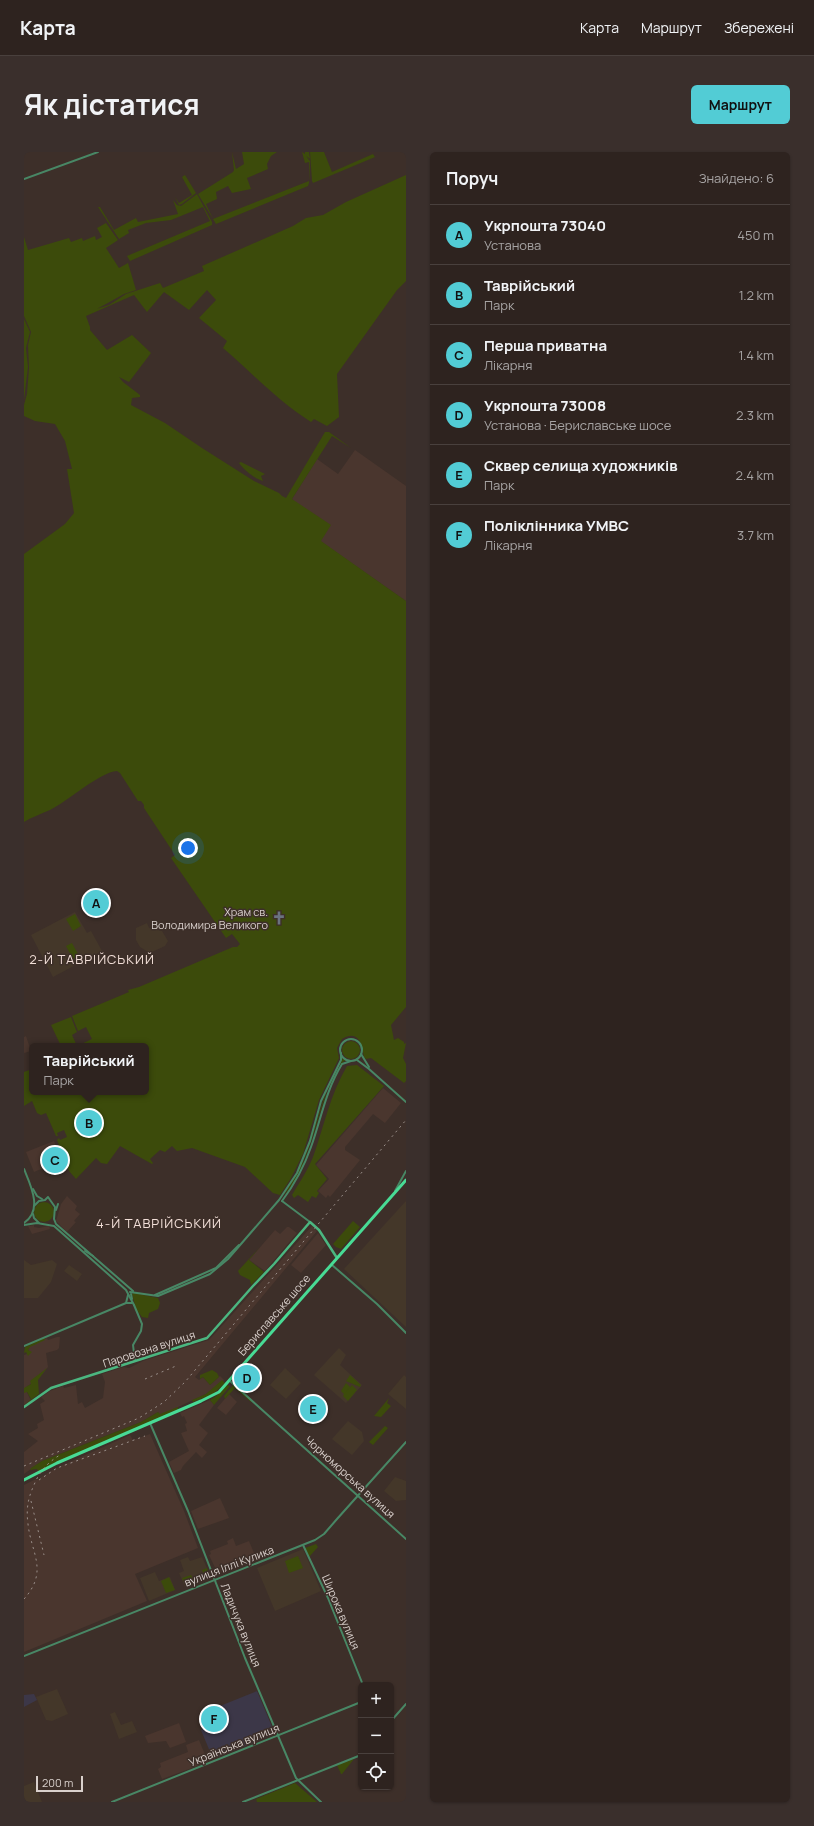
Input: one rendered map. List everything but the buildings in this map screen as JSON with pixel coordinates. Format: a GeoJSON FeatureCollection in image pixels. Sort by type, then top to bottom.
{"type":"FeatureCollection","features":[{"type":"Feature","properties":{"kind":"main road","name":"Бериславське шосе"},"geometry":{"type":"LineString","coordinates":[[24,1480],[57,1463],[212,1396],[229,1380],[406,1180]]}},
{"type":"Feature","properties":{"kind":"main road"},"geometry":{"type":"LineString","coordinates":[[310,1222],[319,1230],[337,1258]]}},
{"type":"Feature","properties":{"kind":"main road","name":"Паровозна вулиця"},"geometry":{"type":"LineString","coordinates":[[24,1407],[51,1388],[199,1342],[212,1334],[310,1222]]}},
{"type":"Feature","properties":{"kind":"street"},"geometry":{"type":"LineString","coordinates":[[24,179],[98,152]]}},
{"type":"Feature","properties":{"kind":"street"},"geometry":{"type":"LineString","coordinates":[[281,1200],[304,1158],[321,1101],[341,1060],[340,1049],[343,1042],[350,1039],[360,1044],[362,1054],[369,1068]]}},
{"type":"Feature","properties":{"kind":"street"},"geometry":{"type":"LineString","coordinates":[[340,1053],[344,1059],[360,1061],[406,1102]]}},
{"type":"Feature","properties":{"kind":"street"},"geometry":{"type":"LineString","coordinates":[[354,1061],[362,1054]]}},
{"type":"Feature","properties":{"kind":"street"},"geometry":{"type":"LineString","coordinates":[[34,1206],[39,1201],[45,1200],[48,1197],[54,1205],[55,1225],[129,1293],[136,1292],[156,1295],[162,1294],[216,1270],[228,1259],[281,1200],[295,1181],[305,1162],[323,1104],[333,1081],[342,1064],[351,1061]]}},
{"type":"Feature","properties":{"kind":"street"},"geometry":{"type":"LineString","coordinates":[[24,1169],[34,1197],[33,1213],[24,1224]]}},
{"type":"Feature","properties":{"kind":"street"},"geometry":{"type":"LineString","coordinates":[[393,1194],[406,1171]]}},
{"type":"Feature","properties":{"kind":"street"},"geometry":{"type":"LineString","coordinates":[[31,1187],[37,1196],[45,1200]]}},
{"type":"Feature","properties":{"kind":"street"},"geometry":{"type":"LineString","coordinates":[[281,1200],[310,1222]]}},
{"type":"Feature","properties":{"kind":"street"},"geometry":{"type":"LineString","coordinates":[[33,1213],[36,1220],[41,1223]]}},
{"type":"Feature","properties":{"kind":"street"},"geometry":{"type":"LineString","coordinates":[[45,1224],[51,1222],[54,1217]]}},
{"type":"Feature","properties":{"kind":"street"},"geometry":{"type":"LineString","coordinates":[[24,1224],[41,1223],[55,1225],[93,1257],[129,1293],[142,1324],[141,1331],[133,1345],[135,1361]]}},
{"type":"Feature","properties":{"kind":"street"},"geometry":{"type":"LineString","coordinates":[[69,1236],[79,1248],[93,1257]]}},
{"type":"Feature","properties":{"kind":"street"},"geometry":{"type":"LineString","coordinates":[[331,1264],[377,1304],[406,1333]]}},
{"type":"Feature","properties":{"kind":"street"},"geometry":{"type":"LineString","coordinates":[[126,1303],[129,1293]]}},
{"type":"Feature","properties":{"kind":"street"},"geometry":{"type":"LineString","coordinates":[[24,1346],[126,1303],[131,1302],[134,1305]]}},
{"type":"Feature","properties":{"kind":"street","name":"Чорноморська вулиця"},"geometry":{"type":"LineString","coordinates":[[229,1380],[406,1539]]}},
{"type":"Feature","properties":{"kind":"street","name":"Ладичука вулиця"},"geometry":{"type":"LineString","coordinates":[[150,1423],[191,1518],[214,1580],[278,1736],[298,1780],[321,1802]]}},
{"type":"Feature","properties":{"kind":"street","name":"вулиця Іллі Кулика"},"geometry":{"type":"LineString","coordinates":[[24,1656],[303,1545],[324,1534],[406,1442]]}},
{"type":"Feature","properties":{"kind":"street","name":"Широка вулиця"},"geometry":{"type":"LineString","coordinates":[[303,1545],[328,1598],[362,1682]]}},
{"type":"Feature","properties":{"kind":"street","name":"Українська вулиця"},"geometry":{"type":"LineString","coordinates":[[112,1802],[358,1703]]}},
{"type":"Feature","properties":{"kind":"street"},"geometry":{"type":"LineString","coordinates":[[394,1718],[406,1704]]}},
{"type":"Feature","properties":{"kind":"street"},"geometry":{"type":"LineString","coordinates":[[243,1802],[358,1756]]}},
{"type":"Feature","properties":{"kind":"shaded area"},"geometry":{"type":"Polygon","coordinates":[[[355,450],[406,486],[406,601],[320,541],[292,499],[317,459],[338,474],[355,450]]]}},
{"type":"Feature","properties":{"kind":"shaded area"},"geometry":{"type":"Polygon","coordinates":[[[75,912],[87,933],[91,931],[102,951],[53,977],[31,935],[75,912]]]}},
{"type":"Feature","properties":{"kind":"shaded area"},"geometry":{"type":"Polygon","coordinates":[[[147,923],[149,928],[162,931],[168,941],[165,946],[150,953],[140,947],[136,940],[136,928],[147,923]]]}},
{"type":"Feature","properties":{"kind":"shaded area"},"geometry":{"type":"Polygon","coordinates":[[[26,1036],[29,1045],[29,1052],[24,1053],[24,1037],[26,1036]]]}},
{"type":"Feature","properties":{"kind":"shaded area"},"geometry":{"type":"Polygon","coordinates":[[[383,1088],[401,1103],[385,1123],[373,1114],[345,1147],[345,1150],[360,1160],[330,1197],[328,1195],[326,1198],[318,1191],[329,1179],[316,1165],[383,1088]]]}},
{"type":"Feature","properties":{"kind":"shaded area"},"geometry":{"type":"Polygon","coordinates":[[[54,1141],[62,1160],[34,1172],[26,1152],[54,1141]]]}},
{"type":"Feature","properties":{"kind":"shaded area"},"geometry":{"type":"Polygon","coordinates":[[[67,1196],[77,1206],[75,1210],[80,1214],[74,1221],[76,1222],[67,1232],[56,1221],[61,1204],[67,1196]]]}},
{"type":"Feature","properties":{"kind":"shaded area"},"geometry":{"type":"Polygon","coordinates":[[[406,1201],[406,1327],[344,1269],[406,1201]]]}},
{"type":"Feature","properties":{"kind":"shaded area"},"geometry":{"type":"Polygon","coordinates":[[[34,1225],[34,1227],[39,1228],[49,1226],[50,1229],[32,1234],[28,1226],[34,1225]]]}},
{"type":"Feature","properties":{"kind":"shaded area"},"geometry":{"type":"Polygon","coordinates":[[[312,1226],[317,1231],[195,1377],[199,1380],[203,1377],[210,1385],[220,1376],[224,1380],[206,1394],[160,1415],[158,1412],[141,1422],[42,1461],[24,1474],[24,1452],[38,1441],[28,1434],[38,1428],[37,1424],[44,1420],[40,1404],[45,1401],[41,1397],[50,1391],[63,1386],[64,1388],[76,1385],[78,1404],[82,1402],[85,1408],[103,1398],[105,1382],[102,1374],[124,1367],[129,1368],[143,1361],[209,1340],[312,1226]]]}},
{"type":"Feature","properties":{"kind":"shaded area"},"geometry":{"type":"Polygon","coordinates":[[[287,1227],[297,1233],[265,1271],[249,1260],[275,1230],[280,1234],[287,1227]]]}},
{"type":"Feature","properties":{"kind":"shaded area"},"geometry":{"type":"Polygon","coordinates":[[[318,1233],[326,1245],[301,1273],[291,1265],[318,1233]]]}},
{"type":"Feature","properties":{"kind":"shaded area"},"geometry":{"type":"Polygon","coordinates":[[[24,1260],[31,1265],[52,1260],[57,1264],[51,1282],[38,1298],[24,1298],[24,1260]]]}},
{"type":"Feature","properties":{"kind":"shaded area"},"geometry":{"type":"Polygon","coordinates":[[[69,1265],[82,1274],[77,1281],[64,1271],[69,1265]]]}},
{"type":"Feature","properties":{"kind":"shaded area"},"geometry":{"type":"Polygon","coordinates":[[[60,1337],[59,1348],[46,1353],[48,1367],[38,1379],[25,1388],[31,1401],[24,1406],[24,1355],[30,1353],[27,1347],[47,1338],[48,1340],[60,1337]]]}},
{"type":"Feature","properties":{"kind":"shaded area"},"geometry":{"type":"Polygon","coordinates":[[[339,1348],[346,1355],[340,1365],[362,1385],[346,1403],[314,1375],[339,1348]]]}},
{"type":"Feature","properties":{"kind":"shaded area"},"geometry":{"type":"Polygon","coordinates":[[[285,1368],[301,1383],[286,1399],[270,1385],[285,1368]]]}},
{"type":"Feature","properties":{"kind":"shaded area"},"geometry":{"type":"Polygon","coordinates":[[[404,1375],[406,1377],[406,1409],[388,1394],[404,1375]]]}},
{"type":"Feature","properties":{"kind":"shaded area"},"geometry":{"type":"Polygon","coordinates":[[[229,1394],[237,1402],[226,1415],[217,1408],[229,1394]]]}},
{"type":"Feature","properties":{"kind":"shaded area"},"geometry":{"type":"Polygon","coordinates":[[[210,1400],[214,1405],[199,1425],[208,1433],[199,1445],[207,1452],[202,1458],[196,1452],[181,1470],[174,1473],[169,1462],[189,1451],[181,1433],[187,1431],[185,1424],[187,1423],[184,1416],[182,1417],[180,1413],[210,1400]]]}},
{"type":"Feature","properties":{"kind":"shaded area"},"geometry":{"type":"Polygon","coordinates":[[[348,1421],[362,1432],[364,1441],[352,1455],[332,1439],[348,1421]]]}},
{"type":"Feature","properties":{"kind":"shaded area"},"geometry":{"type":"Polygon","coordinates":[[[150,1434],[184,1511],[198,1548],[135,1574],[147,1601],[24,1652],[24,1485],[36,1479],[37,1480],[54,1469],[130,1435],[133,1440],[150,1434]]]}},
{"type":"Feature","properties":{"kind":"shaded area"},"geometry":{"type":"Polygon","coordinates":[[[395,1477],[406,1481],[406,1500],[396,1501],[384,1491],[395,1477]]]}},
{"type":"Feature","properties":{"kind":"shaded area"},"geometry":{"type":"Polygon","coordinates":[[[220,1498],[229,1518],[198,1529],[191,1511],[220,1498]]]}},
{"type":"Feature","properties":{"kind":"shaded area"},"geometry":{"type":"Polygon","coordinates":[[[233,1538],[236,1546],[249,1541],[257,1560],[218,1574],[209,1555],[211,1554],[210,1551],[228,1544],[227,1541],[233,1538]]]}},
{"type":"Feature","properties":{"kind":"shaded area"},"geometry":{"type":"Polygon","coordinates":[[[303,1549],[321,1591],[275,1611],[257,1568],[303,1549]]]}},
{"type":"Feature","properties":{"kind":"shaded area"},"geometry":{"type":"Polygon","coordinates":[[[188,1557],[190,1561],[202,1557],[211,1577],[185,1587],[179,1573],[184,1571],[180,1560],[188,1557]]]}},
{"type":"Feature","properties":{"kind":"shaded area"},"geometry":{"type":"Polygon","coordinates":[[[155,1572],[159,1581],[170,1577],[175,1590],[149,1601],[140,1578],[155,1572]]]}},
{"type":"Feature","properties":{"kind":"shaded area"},"geometry":{"type":"Polygon","coordinates":[[[57,1689],[68,1714],[52,1721],[46,1720],[36,1697],[57,1689]]]}},
{"type":"Feature","properties":{"kind":"shaded area"},"geometry":{"type":"Polygon","coordinates":[[[257,1691],[275,1734],[213,1759],[201,1730],[226,1720],[220,1706],[257,1691]]]}},
{"type":"Feature","properties":{"kind":"shaded area"},"geometry":{"type":"Polygon","coordinates":[[[34,1694],[37,1700],[24,1707],[24,1695],[34,1694]]]}},
{"type":"Feature","properties":{"kind":"shaded area"},"geometry":{"type":"Polygon","coordinates":[[[115,1712],[121,1725],[132,1721],[137,1732],[119,1739],[110,1714],[115,1712]]]}},
{"type":"Feature","properties":{"kind":"shaded area"},"geometry":{"type":"Polygon","coordinates":[[[179,1723],[186,1742],[170,1748],[166,1741],[148,1743],[145,1736],[179,1723]]]}},
{"type":"Feature","properties":{"kind":"shaded area"},"geometry":{"type":"Polygon","coordinates":[[[199,1740],[208,1762],[162,1779],[158,1769],[161,1767],[160,1763],[188,1752],[186,1745],[199,1740]]]}},
{"type":"Feature","properties":{"kind":"shaded area"},"geometry":{"type":"Polygon","coordinates":[[[34,1782],[42,1802],[24,1802],[24,1786],[34,1782]]]}},
{"type":"Feature","properties":{"kind":"green space"},"geometry":{"type":"Polygon","coordinates":[[[232,152],[236,169],[244,164],[242,152],[277,152],[271,156],[267,164],[268,169],[247,178],[251,189],[232,193],[228,186],[216,192],[217,199],[206,204],[213,219],[198,194],[233,172],[232,152]]]}},
{"type":"Feature","properties":{"kind":"green space"},"geometry":{"type":"Polygon","coordinates":[[[302,152],[305,154],[305,152],[309,152],[310,159],[306,156],[310,161],[309,183],[308,186],[216,224],[213,219],[309,181],[309,162],[305,163],[302,152]]]}},
{"type":"Feature","properties":{"kind":"green space"},"geometry":{"type":"Polygon","coordinates":[[[310,152],[324,152],[332,172],[373,154],[375,157],[313,183],[310,152]]]}},
{"type":"Feature","properties":{"kind":"green space"},"geometry":{"type":"Polygon","coordinates":[[[185,175],[196,193],[179,205],[175,197],[179,203],[192,195],[182,177],[185,175]]]}},
{"type":"Feature","properties":{"kind":"green space"},"geometry":{"type":"Polygon","coordinates":[[[406,175],[406,281],[397,290],[337,374],[339,417],[327,426],[314,419],[311,422],[299,414],[276,396],[223,348],[227,341],[199,318],[216,300],[207,290],[189,310],[164,292],[147,312],[134,295],[86,316],[90,330],[107,350],[132,335],[151,353],[129,382],[119,377],[140,395],[140,397],[132,398],[131,405],[165,423],[254,481],[286,498],[325,432],[329,432],[351,448],[332,436],[292,499],[331,525],[321,541],[406,601],[406,1007],[391,1025],[394,1040],[398,1038],[404,1042],[404,1044],[406,1043],[403,1058],[406,1064],[406,1081],[404,1083],[371,1058],[366,1059],[364,1057],[361,1043],[356,1037],[348,1036],[342,1039],[337,1048],[339,1058],[319,1100],[303,1154],[291,1178],[280,1195],[273,1193],[245,1167],[192,1148],[177,1151],[172,1146],[165,1152],[160,1150],[150,1159],[153,1163],[152,1164],[120,1146],[107,1164],[101,1163],[96,1158],[76,1179],[69,1171],[57,1140],[59,1138],[60,1140],[67,1137],[64,1130],[57,1133],[58,1136],[56,1136],[46,1113],[41,1115],[37,1113],[32,1101],[24,1106],[24,1072],[29,1070],[29,1095],[149,1095],[149,1043],[83,1043],[92,1039],[86,1027],[78,1031],[72,1016],[129,992],[128,990],[139,987],[233,947],[237,947],[240,944],[232,934],[226,938],[171,858],[175,855],[144,808],[144,805],[141,801],[138,801],[120,773],[117,771],[102,776],[57,806],[24,822],[24,554],[65,524],[74,513],[67,469],[72,469],[65,441],[55,424],[35,421],[24,416],[29,368],[28,345],[31,332],[24,316],[24,237],[28,250],[69,238],[71,242],[82,238],[83,241],[95,236],[96,240],[102,237],[97,228],[106,223],[118,240],[106,248],[119,268],[128,263],[136,290],[124,294],[97,309],[109,305],[126,294],[160,283],[163,288],[204,271],[202,266],[293,226],[306,218],[323,215],[346,202],[406,175]]]}},
{"type":"Feature","properties":{"kind":"green space"},"geometry":{"type":"Polygon","coordinates":[[[197,194],[212,222],[212,225],[130,261],[127,256],[210,221],[203,207],[171,220],[146,223],[128,230],[129,233],[119,239],[98,207],[100,207],[114,230],[136,218],[138,222],[178,214],[173,200],[177,205],[181,206],[197,194]]]}},
{"type":"Feature","properties":{"kind":"green space"},"geometry":{"type":"Polygon","coordinates":[[[24,319],[30,332],[26,348],[28,367],[24,400],[24,319]]]}},
{"type":"Feature","properties":{"kind":"green space"},"geometry":{"type":"Polygon","coordinates":[[[241,462],[265,474],[261,476],[263,481],[247,471],[239,463],[241,462]]]}},
{"type":"Feature","properties":{"kind":"green space"},"geometry":{"type":"Polygon","coordinates":[[[75,914],[81,926],[73,931],[66,919],[75,914]]]}},
{"type":"Feature","properties":{"kind":"green space"},"geometry":{"type":"Polygon","coordinates":[[[72,943],[79,956],[73,959],[66,946],[72,943]]]}},
{"type":"Feature","properties":{"kind":"green space"},"geometry":{"type":"Polygon","coordinates":[[[71,1017],[77,1032],[72,1035],[76,1043],[60,1043],[51,1025],[71,1017]]]}},
{"type":"Feature","properties":{"kind":"green space"},"geometry":{"type":"Polygon","coordinates":[[[347,1041],[355,1041],[360,1046],[358,1057],[355,1059],[347,1059],[342,1054],[342,1046],[347,1041]]]}},
{"type":"Feature","properties":{"kind":"green space"},"geometry":{"type":"Polygon","coordinates":[[[343,1058],[346,1060],[338,1068],[343,1058]]]}},
{"type":"Feature","properties":{"kind":"green space"},"geometry":{"type":"Polygon","coordinates":[[[357,1065],[384,1086],[315,1164],[327,1179],[317,1191],[319,1193],[316,1198],[312,1196],[308,1202],[298,1195],[294,1198],[292,1195],[313,1157],[332,1099],[341,1077],[347,1066],[357,1065]]]}},
{"type":"Feature","properties":{"kind":"green space"},"geometry":{"type":"Polygon","coordinates":[[[328,1089],[303,1165],[294,1182],[284,1195],[304,1160],[328,1089]]]}},
{"type":"Feature","properties":{"kind":"green space"},"geometry":{"type":"Polygon","coordinates":[[[40,1202],[48,1202],[54,1208],[54,1216],[48,1222],[40,1222],[34,1216],[34,1208],[40,1202]]]}},
{"type":"Feature","properties":{"kind":"green space"},"geometry":{"type":"Polygon","coordinates":[[[353,1221],[360,1227],[341,1249],[336,1247],[333,1244],[353,1221]]]}},
{"type":"Feature","properties":{"kind":"green space"},"geometry":{"type":"Polygon","coordinates":[[[260,1247],[249,1260],[264,1272],[251,1285],[250,1280],[240,1275],[238,1271],[260,1247]]]}},
{"type":"Feature","properties":{"kind":"green space"},"geometry":{"type":"Polygon","coordinates":[[[134,1293],[158,1298],[160,1303],[158,1309],[149,1313],[148,1318],[142,1317],[136,1309],[132,1294],[134,1293]]]}},
{"type":"Feature","properties":{"kind":"green space"},"geometry":{"type":"Polygon","coordinates":[[[45,1338],[45,1340],[30,1347],[28,1350],[32,1352],[28,1356],[26,1352],[24,1353],[25,1347],[45,1338]]]}},
{"type":"Feature","properties":{"kind":"green space"},"geometry":{"type":"Polygon","coordinates":[[[47,1368],[38,1380],[39,1394],[24,1405],[31,1399],[27,1392],[24,1393],[24,1388],[31,1384],[30,1381],[47,1368]]]}},
{"type":"Feature","properties":{"kind":"green space"},"geometry":{"type":"Polygon","coordinates":[[[212,1370],[217,1373],[219,1377],[210,1385],[203,1377],[200,1379],[200,1375],[212,1370]]]}},
{"type":"Feature","properties":{"kind":"green space"},"geometry":{"type":"Polygon","coordinates":[[[350,1375],[361,1385],[360,1387],[346,1381],[350,1375]]]}},
{"type":"Feature","properties":{"kind":"green space"},"geometry":{"type":"Polygon","coordinates":[[[222,1380],[225,1383],[213,1394],[193,1402],[192,1400],[206,1394],[222,1380]]]}},
{"type":"Feature","properties":{"kind":"green space"},"geometry":{"type":"Polygon","coordinates":[[[346,1383],[350,1387],[346,1392],[352,1385],[357,1390],[348,1401],[343,1396],[344,1394],[341,1391],[346,1383]]]}},
{"type":"Feature","properties":{"kind":"green space"},"geometry":{"type":"Polygon","coordinates":[[[227,1385],[230,1386],[214,1405],[210,1400],[227,1385]]]}},
{"type":"Feature","properties":{"kind":"green space"},"geometry":{"type":"Polygon","coordinates":[[[233,1385],[252,1401],[251,1402],[235,1388],[225,1399],[224,1396],[233,1385]]]}},
{"type":"Feature","properties":{"kind":"green space"},"geometry":{"type":"Polygon","coordinates":[[[389,1398],[387,1403],[391,1406],[381,1417],[374,1416],[389,1398]]]}},
{"type":"Feature","properties":{"kind":"green space"},"geometry":{"type":"Polygon","coordinates":[[[312,1400],[322,1409],[315,1417],[305,1408],[312,1400]]]}},
{"type":"Feature","properties":{"kind":"green space"},"geometry":{"type":"Polygon","coordinates":[[[178,1407],[178,1409],[38,1471],[37,1469],[30,1470],[42,1461],[141,1422],[158,1412],[160,1414],[178,1407]]]}},
{"type":"Feature","properties":{"kind":"green space"},"geometry":{"type":"Polygon","coordinates":[[[385,1426],[388,1428],[373,1445],[369,1442],[385,1426]]]}},
{"type":"Feature","properties":{"kind":"green space"},"geometry":{"type":"Polygon","coordinates":[[[316,1544],[318,1547],[309,1557],[305,1548],[316,1544]]]}},
{"type":"Feature","properties":{"kind":"green space"},"geometry":{"type":"Polygon","coordinates":[[[298,1556],[303,1568],[289,1573],[285,1561],[298,1556]]]}},
{"type":"Feature","properties":{"kind":"green space"},"geometry":{"type":"Polygon","coordinates":[[[207,1568],[210,1576],[186,1586],[182,1578],[191,1575],[193,1579],[204,1574],[202,1570],[207,1568]]]}},
{"type":"Feature","properties":{"kind":"green space"},"geometry":{"type":"Polygon","coordinates":[[[169,1577],[175,1590],[166,1593],[161,1581],[169,1577]]]}},
{"type":"Feature","properties":{"kind":"green space"},"geometry":{"type":"Polygon","coordinates":[[[354,1759],[342,1774],[341,1774],[337,1765],[354,1759]]]}},
{"type":"Feature","properties":{"kind":"green space"},"geometry":{"type":"Polygon","coordinates":[[[295,1783],[317,1802],[257,1802],[256,1799],[295,1783]]]}},
{"type":"Feature","properties":{"kind":"railway"},"geometry":{"type":"LineString","coordinates":[[24,1466],[139,1418],[164,1402],[185,1382],[406,1120]]}},
{"type":"Feature","properties":{"kind":"railway"},"geometry":{"type":"LineString","coordinates":[[145,1379],[176,1366]]}},
{"type":"Feature","properties":{"kind":"railway"},"geometry":{"type":"LineString","coordinates":[[39,1480],[57,1468],[145,1436]]}},
{"type":"Feature","properties":{"kind":"railway"},"geometry":{"type":"LineString","coordinates":[[24,1599],[36,1580],[37,1571],[35,1553],[28,1524],[27,1508],[29,1499],[36,1480],[41,1472],[48,1464],[60,1455]]}},
{"type":"Feature","properties":{"kind":"railway"},"geometry":{"type":"LineString","coordinates":[[31,1501],[44,1555]]}},
{"type":"Feature","properties":{"kind":"place","name":"Укрпошта 73040"},"geometry":{"type":"Point","coordinates":[96,903]}},
{"type":"Feature","properties":{"kind":"place","name":"Храм св. Володимира Великого"},"geometry":{"type":"Point","coordinates":[279,918]}},
{"type":"Feature","properties":{"kind":"place","name":"Таврійський"},"geometry":{"type":"Point","coordinates":[89,1123]}},
{"type":"Feature","properties":{"kind":"place","name":"Перша приватна"},"geometry":{"type":"Point","coordinates":[55,1160]}},
{"type":"Feature","properties":{"kind":"place","name":"Укрпошта 73008"},"geometry":{"type":"Point","coordinates":[247,1378]}},
{"type":"Feature","properties":{"kind":"place","name":"Сквер селища художників"},"geometry":{"type":"Point","coordinates":[313,1409]}},
{"type":"Feature","properties":{"kind":"place","name":"Поліклінника УМВС"},"geometry":{"type":"Point","coordinates":[214,1719]}},
{"type":"Feature","properties":{"kind":"district","name":"2-Й ТАВРІЙСЬКИЙ"},"geometry":{"type":"Point","coordinates":[92,959]}},
{"type":"Feature","properties":{"kind":"district","name":"4-Й ТАВРІЙСЬКИЙ"},"geometry":{"type":"Point","coordinates":[159,1223]}}]}
